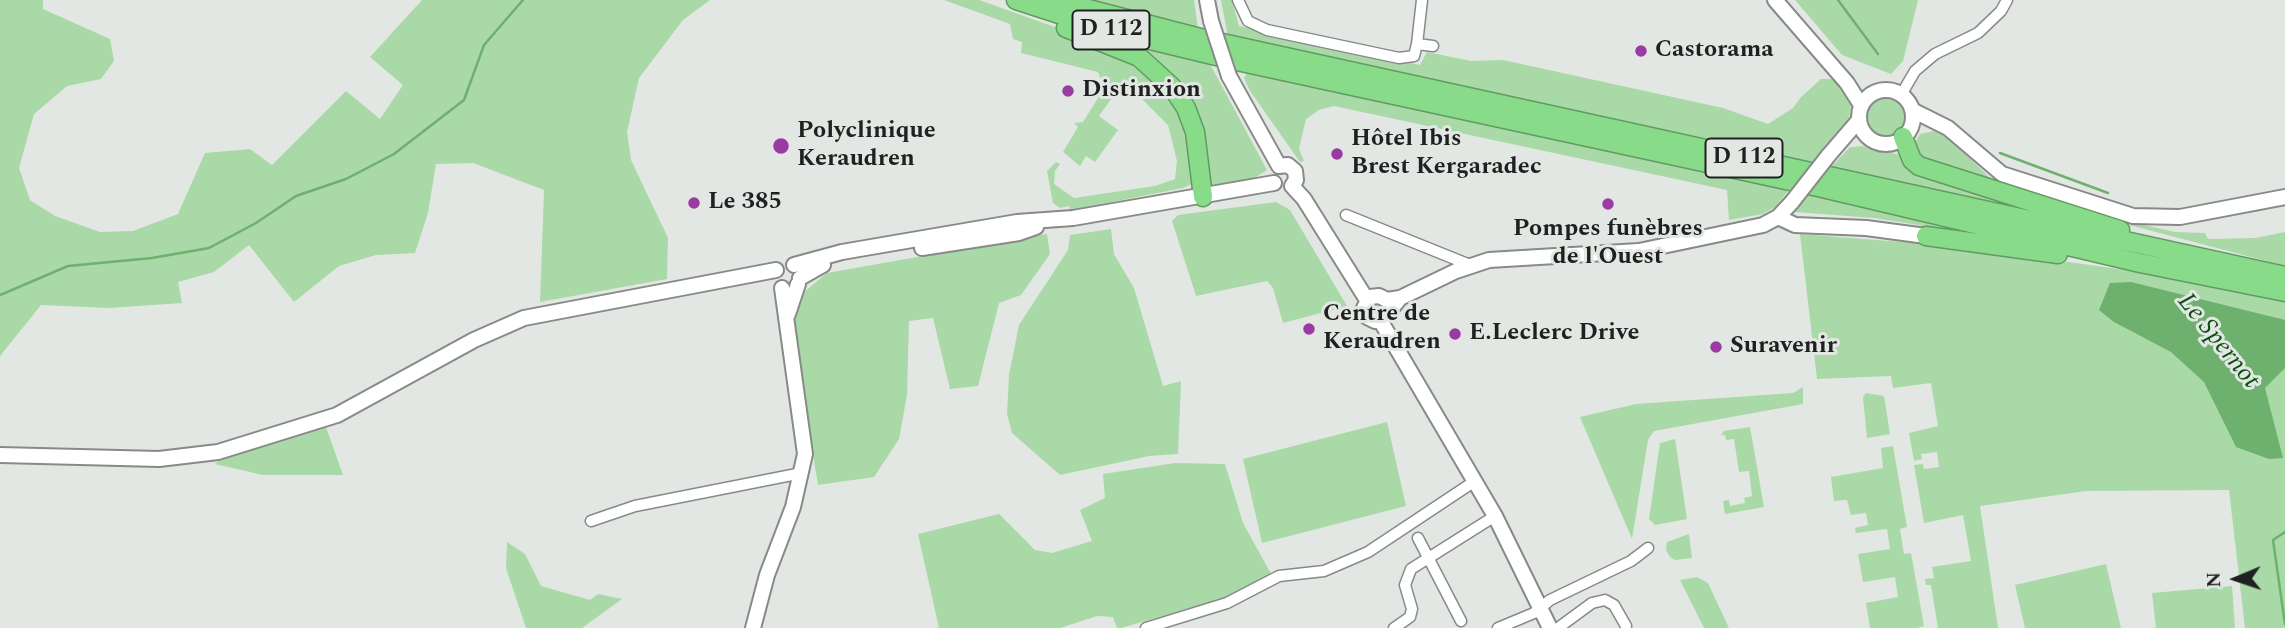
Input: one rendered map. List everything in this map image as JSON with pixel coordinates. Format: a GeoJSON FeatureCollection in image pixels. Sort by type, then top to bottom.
{"type":"FeatureCollection","features":[{"type":"Feature","properties":{"kind":"highway"},"geometry":{"type":"LineString","coordinates":[[1002,0],[1139,57],[1172,87],[1186,108],[1195,132],[1203,197]]}},
{"type":"Feature","properties":{"kind":"highway","name":"D 112"},"geometry":{"type":"LineString","coordinates":[[1016,0],[1105,29],[1186,49],[1818,187],[2140,263],[2285,292]]}},
{"type":"Feature","properties":{"kind":"highway","name":"D 112"},"geometry":{"type":"LineString","coordinates":[[1054,0],[1204,39],[2285,276]]}},
{"type":"Feature","properties":{"kind":"highway"},"geometry":{"type":"LineString","coordinates":[[1907,132],[1912,160],[1919,166],[2142,237],[2168,251]]}},
{"type":"Feature","properties":{"kind":"highway"},"geometry":{"type":"LineString","coordinates":[[1926,236],[2140,263]]}},
{"type":"Feature","properties":{"kind":"street"},"geometry":{"type":"LineString","coordinates":[[1207,0],[1229,76],[1279,166]]}},
{"type":"Feature","properties":{"kind":"street"},"geometry":{"type":"LineString","coordinates":[[1238,0],[1248,21],[1267,30],[1399,58],[1414,57],[1422,0]]}},
{"type":"Feature","properties":{"kind":"street"},"geometry":{"type":"LineString","coordinates":[[1775,0],[1847,83],[1868,139]]}},
{"type":"Feature","properties":{"kind":"street"},"geometry":{"type":"LineString","coordinates":[[1901,95],[1915,71],[1935,54],[1978,33],[2001,11],[2007,0]]}},
{"type":"Feature","properties":{"kind":"street"},"geometry":{"type":"LineString","coordinates":[[1417,44],[1433,46]]}},
{"type":"Feature","properties":{"kind":"street"},"geometry":{"type":"LineString","coordinates":[[1847,83],[1872,93],[1888,90],[1901,95],[1912,110],[1958,136],[2001,174],[2133,216],[2180,217],[2285,197]]}},
{"type":"Feature","properties":{"kind":"street"},"geometry":{"type":"LineString","coordinates":[[1292,186],[1304,199],[1367,300],[1365,313],[1371,319],[1470,265],[1506,258],[1639,251],[1763,225],[1779,217],[1828,156],[1844,141],[1872,93]]}},
{"type":"Feature","properties":{"kind":"street"},"geometry":{"type":"LineString","coordinates":[[1907,132],[1912,110]]}},
{"type":"Feature","properties":{"kind":"street"},"geometry":{"type":"LineString","coordinates":[[1844,141],[1868,139],[1885,144],[1907,132],[1938,123]]}},
{"type":"Feature","properties":{"kind":"street"},"geometry":{"type":"LineString","coordinates":[[0,455],[159,459],[218,452],[337,415],[474,340],[524,318],[744,276],[778,280],[788,289],[797,276],[822,265],[1019,233],[1053,221],[1274,183],[1284,189],[1292,186],[1296,180],[1295,171],[1288,165],[1279,166],[1272,175],[1274,183]]}},
{"type":"Feature","properties":{"kind":"street"},"geometry":{"type":"LineString","coordinates":[[1346,215],[1470,265]]}},
{"type":"Feature","properties":{"kind":"street"},"geometry":{"type":"LineString","coordinates":[[1779,217],[1795,225],[1866,228],[1926,236]]}},
{"type":"Feature","properties":{"kind":"street"},"geometry":{"type":"LineString","coordinates":[[753,628],[760,597],[793,507],[802,473],[804,433],[778,280],[783,264],[797,276]]}},
{"type":"Feature","properties":{"kind":"street"},"geometry":{"type":"LineString","coordinates":[[786,326],[797,276]]}},
{"type":"Feature","properties":{"kind":"street"},"geometry":{"type":"LineString","coordinates":[[1367,300],[1376,295],[1389,307],[1475,481],[1542,607],[1550,628]]}},
{"type":"Feature","properties":{"kind":"street"},"geometry":{"type":"LineString","coordinates":[[592,521],[646,503],[802,473]]}},
{"type":"Feature","properties":{"kind":"street"},"geometry":{"type":"LineString","coordinates":[[1146,628],[1227,603],[1279,576],[1324,571],[1368,552],[1475,481]]}},
{"type":"Feature","properties":{"kind":"street"},"geometry":{"type":"LineString","coordinates":[[1394,628],[1406,623],[1412,609],[1406,577],[1410,569],[1495,516]]}},
{"type":"Feature","properties":{"kind":"street"},"geometry":{"type":"LineString","coordinates":[[1418,538],[1461,621]]}},
{"type":"Feature","properties":{"kind":"street"},"geometry":{"type":"LineString","coordinates":[[1498,628],[1631,561],[1648,548]]}},
{"type":"Feature","properties":{"kind":"street"},"geometry":{"type":"LineString","coordinates":[[1558,628],[1592,603],[1605,600],[1614,605],[1626,626]]}},
{"type":"Feature","properties":{"kind":"shaded area"},"geometry":{"type":"Polygon","coordinates":[[[0,0],[43,0],[43,9],[110,39],[114,61],[101,79],[67,86],[34,114],[19,168],[30,200],[55,216],[100,232],[133,231],[178,214],[205,153],[250,149],[272,165],[346,91],[380,119],[403,85],[370,57],[422,0],[710,0],[683,20],[639,78],[627,132],[631,160],[668,238],[667,279],[540,302],[544,190],[473,163],[436,164],[428,213],[415,253],[376,255],[339,266],[294,302],[249,245],[214,272],[178,282],[182,303],[109,308],[41,305],[0,356],[0,0]]]}},
{"type":"Feature","properties":{"kind":"shaded area"},"geometry":{"type":"Polygon","coordinates":[[[944,0],[979,0],[1066,31],[1137,63],[1162,84],[1184,117],[1196,182],[1183,188],[1071,210],[1069,206],[1060,208],[1053,203],[1047,171],[1056,162],[1060,164],[1055,171],[1054,184],[1074,198],[1155,186],[1175,179],[1177,161],[1168,125],[1127,84],[1118,87],[1113,82],[1107,92],[1112,98],[1099,116],[1118,130],[1095,162],[1086,156],[1080,166],[1063,152],[1078,127],[1074,123],[1083,122],[1098,98],[1103,84],[1098,72],[1021,53],[1022,42],[1013,39],[1010,24],[944,0]]]}},
{"type":"Feature","properties":{"kind":"shaded area"},"geometry":{"type":"Polygon","coordinates":[[[1085,0],[1194,0],[1198,29],[1085,0]]]}},
{"type":"Feature","properties":{"kind":"shaded area"},"geometry":{"type":"Polygon","coordinates":[[[1221,0],[1232,0],[1239,26],[1420,65],[1427,52],[1471,61],[1503,60],[1723,108],[1768,124],[1793,108],[1821,79],[1832,79],[1852,100],[1848,124],[1812,163],[1228,37],[1221,0]]]}},
{"type":"Feature","properties":{"kind":"shaded area"},"geometry":{"type":"Polygon","coordinates":[[[1795,0],[1918,0],[1903,61],[1891,74],[1842,55],[1795,0]]]}},
{"type":"Feature","properties":{"kind":"shaded area"},"geometry":{"type":"Polygon","coordinates":[[[1113,38],[1210,64],[1267,170],[1253,179],[1209,188],[1206,145],[1200,119],[1183,86],[1157,60],[1113,38]]]}},
{"type":"Feature","properties":{"kind":"shaded area"},"geometry":{"type":"Polygon","coordinates":[[[1248,72],[1766,184],[1788,191],[1775,207],[1763,214],[1729,220],[1727,190],[1334,106],[1319,110],[1306,119],[1299,149],[1304,161],[1300,162],[1250,91],[1244,78],[1248,72]]]}},
{"type":"Feature","properties":{"kind":"shaded area"},"geometry":{"type":"Polygon","coordinates":[[[1886,95],[1901,102],[1908,117],[1901,132],[1886,139],[1871,132],[1864,117],[1871,102],[1886,95]]]}},
{"type":"Feature","properties":{"kind":"shaded area"},"geometry":{"type":"Polygon","coordinates":[[[1934,131],[1949,138],[1989,177],[2100,215],[2175,232],[2205,233],[2208,239],[2255,238],[2285,232],[2285,266],[2099,217],[1924,163],[1914,144],[1920,134],[1934,131]]]}},
{"type":"Feature","properties":{"kind":"shaded area"},"geometry":{"type":"Polygon","coordinates":[[[1863,146],[1874,151],[1905,155],[2073,221],[1831,167],[1850,147],[1863,146]]]}},
{"type":"Feature","properties":{"kind":"shaded area"},"geometry":{"type":"Polygon","coordinates":[[[1808,194],[1983,231],[1982,235],[1874,218],[1795,212],[1797,205],[1808,194]]]}},
{"type":"Feature","properties":{"kind":"shaded area"},"geometry":{"type":"Polygon","coordinates":[[[1276,202],[1290,210],[1347,306],[1283,323],[1273,288],[1267,281],[1196,296],[1172,221],[1178,215],[1276,202]]]}},
{"type":"Feature","properties":{"kind":"shaded area"},"geometry":{"type":"Polygon","coordinates":[[[1111,229],[1114,254],[1134,288],[1163,386],[1181,381],[1178,454],[1149,456],[1060,475],[1012,433],[1007,414],[1009,375],[1019,325],[1068,250],[1070,235],[1111,229]]]}},
{"type":"Feature","properties":{"kind":"shaded area"},"geometry":{"type":"Polygon","coordinates":[[[1047,234],[1050,254],[1021,295],[999,303],[978,386],[950,389],[933,318],[909,321],[907,395],[899,439],[874,477],[818,485],[793,333],[798,297],[827,273],[1047,234]]]}},
{"type":"Feature","properties":{"kind":"shaded area"},"geometry":{"type":"Polygon","coordinates":[[[1800,234],[1927,244],[1929,242],[2153,274],[2285,302],[2285,628],[2245,628],[2229,490],[2086,491],[1980,506],[1998,628],[1938,628],[1931,585],[1926,585],[1925,579],[1934,578],[1932,567],[1971,561],[1963,515],[1924,523],[1914,465],[1923,464],[1924,469],[1939,467],[1937,452],[1921,454],[1922,459],[1914,461],[1909,433],[1938,426],[1931,383],[1893,388],[1891,376],[1817,379],[1800,234]]]}},
{"type":"Feature","properties":{"kind":"shaded area"},"geometry":{"type":"Polygon","coordinates":[[[1803,387],[1803,404],[1654,431],[1648,440],[1632,539],[1580,417],[1636,404],[1793,393],[1803,387]]]}},
{"type":"Feature","properties":{"kind":"shaded area"},"geometry":{"type":"Polygon","coordinates":[[[1866,393],[1884,396],[1890,434],[1867,438],[1863,397],[1866,393]]]}},
{"type":"Feature","properties":{"kind":"shaded area"},"geometry":{"type":"Polygon","coordinates":[[[1387,422],[1406,506],[1262,543],[1243,459],[1387,422]]]}},
{"type":"Feature","properties":{"kind":"shaded area"},"geometry":{"type":"Polygon","coordinates":[[[326,427],[343,475],[263,475],[215,464],[240,443],[326,427]]]}},
{"type":"Feature","properties":{"kind":"shaded area"},"geometry":{"type":"Polygon","coordinates":[[[1750,427],[1764,507],[1725,514],[1723,501],[1729,500],[1730,506],[1745,503],[1744,498],[1752,496],[1749,471],[1739,472],[1734,439],[1726,440],[1725,435],[1721,435],[1724,431],[1750,427]]]}},
{"type":"Feature","properties":{"kind":"shaded area"},"geometry":{"type":"Polygon","coordinates":[[[1675,439],[1687,519],[1655,525],[1649,519],[1660,443],[1675,439]]]}},
{"type":"Feature","properties":{"kind":"shaded area"},"geometry":{"type":"Polygon","coordinates":[[[1893,446],[1907,527],[1900,529],[1904,554],[1911,553],[1924,626],[1917,628],[1870,628],[1866,603],[1898,597],[1895,577],[1863,582],[1858,554],[1890,549],[1887,529],[1856,533],[1855,528],[1868,525],[1866,513],[1851,515],[1847,500],[1834,501],[1831,477],[1883,468],[1881,448],[1893,446]]]}},
{"type":"Feature","properties":{"kind":"shaded area"},"geometry":{"type":"Polygon","coordinates":[[[1175,463],[1225,464],[1243,523],[1275,581],[1225,605],[1210,602],[1121,628],[1117,628],[1113,617],[1097,616],[1060,628],[939,628],[918,534],[999,514],[1035,550],[1052,553],[1092,541],[1080,510],[1105,498],[1103,474],[1175,463]]]}},
{"type":"Feature","properties":{"kind":"shaded area"},"geometry":{"type":"Polygon","coordinates":[[[1689,534],[1692,558],[1675,560],[1670,557],[1666,550],[1667,542],[1689,534]]]}},
{"type":"Feature","properties":{"kind":"shaded area"},"geometry":{"type":"Polygon","coordinates":[[[507,542],[525,554],[541,586],[590,600],[598,594],[622,599],[582,628],[526,628],[506,568],[507,542]]]}},
{"type":"Feature","properties":{"kind":"shaded area"},"geometry":{"type":"Polygon","coordinates":[[[2106,564],[2121,628],[2025,628],[2015,585],[2106,564]]]}},
{"type":"Feature","properties":{"kind":"shaded area"},"geometry":{"type":"Polygon","coordinates":[[[1697,577],[1708,583],[1729,628],[1704,628],[1680,580],[1697,577]]]}},
{"type":"Feature","properties":{"kind":"shaded area"},"geometry":{"type":"Polygon","coordinates":[[[2232,586],[2235,628],[2156,628],[2152,593],[2232,586]]]}},
{"type":"Feature","properties":{"kind":"water"},"geometry":{"type":"Polygon","coordinates":[[[2131,282],[2285,320],[2285,368],[2265,388],[2283,458],[2269,459],[2236,447],[2204,382],[2171,352],[2114,322],[2099,310],[2110,283],[2131,282]]]}},
{"type":"Feature","properties":{"kind":"waterway"},"geometry":{"type":"LineString","coordinates":[[0,295],[68,266],[152,258],[209,248],[256,223],[296,196],[346,179],[394,154],[464,100],[484,45],[523,0]]}},
{"type":"Feature","properties":{"kind":"waterway","name":"Le Spernot"},"geometry":{"type":"LineString","coordinates":[[1838,0],[1878,54]]}},
{"type":"Feature","properties":{"kind":"waterway","name":"Le Spernot"},"geometry":{"type":"LineString","coordinates":[[2000,153],[2108,193]]}},
{"type":"Feature","properties":{"kind":"waterway","name":"Le Spernot"},"geometry":{"type":"LineString","coordinates":[[2285,532],[2273,540],[2285,624]]}},
{"type":"Feature","properties":{"kind":"place","name":"Castorama"},"geometry":{"type":"Point","coordinates":[1641,51]}},
{"type":"Feature","properties":{"kind":"place","name":"Distinxion"},"geometry":{"type":"Point","coordinates":[1068,91]}},
{"type":"Feature","properties":{"kind":"place","name":"Polyclinique Keraudren"},"geometry":{"type":"Point","coordinates":[781,146]}},
{"type":"Feature","properties":{"kind":"place","name":"Hôtel Ibis Brest Kergaradec"},"geometry":{"type":"Point","coordinates":[1337,154]}},
{"type":"Feature","properties":{"kind":"place","name":"Le 385"},"geometry":{"type":"Point","coordinates":[694,203]}},
{"type":"Feature","properties":{"kind":"place","name":"Pompes funèbres de l'Ouest"},"geometry":{"type":"Point","coordinates":[1608,204]}},
{"type":"Feature","properties":{"kind":"place","name":"Centre de Keraudren"},"geometry":{"type":"Point","coordinates":[1309,329]}},
{"type":"Feature","properties":{"kind":"place","name":"E.Leclerc Drive"},"geometry":{"type":"Point","coordinates":[1455,334]}},
{"type":"Feature","properties":{"kind":"place","name":"Suravenir"},"geometry":{"type":"Point","coordinates":[1716,347]}}]}
